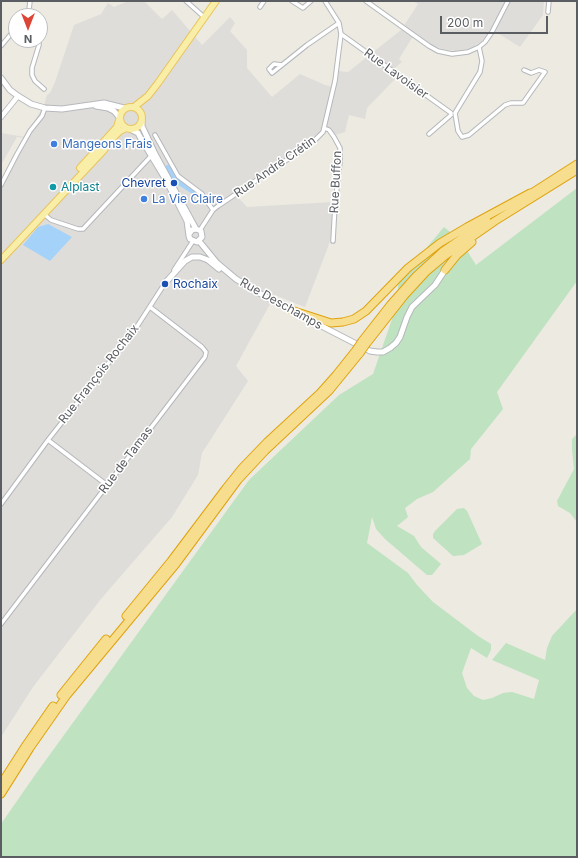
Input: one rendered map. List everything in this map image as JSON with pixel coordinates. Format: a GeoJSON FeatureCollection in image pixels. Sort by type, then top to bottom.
{"type":"FeatureCollection","features":[{"type":"Feature","properties":{"kind":"highway"},"geometry":{"type":"LineString","coordinates":[[445,270],[457,255],[467,246],[532,195],[577,164]]}},
{"type":"Feature","properties":{"kind":"highway"},"geometry":{"type":"LineString","coordinates":[[1,794],[30,748],[67,695],[176,564],[238,480],[265,451],[329,391],[402,290],[431,261],[470,232],[577,170]]}},
{"type":"Feature","properties":{"kind":"highway"},"geometry":{"type":"LineString","coordinates":[[291,310],[331,323],[354,319],[366,311],[408,268],[440,243],[467,227],[532,195]]}},
{"type":"Feature","properties":{"kind":"highway"},"geometry":{"type":"LineString","coordinates":[[1,784],[63,692],[171,561],[233,478],[252,457],[320,393],[358,352]]}},
{"type":"Feature","properties":{"kind":"main road"},"geometry":{"type":"LineString","coordinates":[[89,106],[108,108],[114,111],[123,126],[138,134],[152,155],[184,214],[188,225],[190,239],[196,241],[202,235],[155,154],[142,126],[141,113],[148,96],[216,1]]}},
{"type":"Feature","properties":{"kind":"main road"},"geometry":{"type":"LineString","coordinates":[[1,78],[10,90],[26,102],[40,107],[62,109],[104,103],[124,108],[134,107],[148,96]]}},
{"type":"Feature","properties":{"kind":"main road"},"geometry":{"type":"LineString","coordinates":[[134,107],[141,113]]}},
{"type":"Feature","properties":{"kind":"main road"},"geometry":{"type":"LineString","coordinates":[[1,254],[116,128],[124,108]]}},
{"type":"Feature","properties":{"kind":"main road"},"geometry":{"type":"LineString","coordinates":[[1,260],[120,131],[137,127],[142,121]]}},
{"type":"Feature","properties":{"kind":"main road"},"geometry":{"type":"LineString","coordinates":[[189,234],[192,230],[198,230]]}},
{"type":"Feature","properties":{"kind":"main road","name":"Rue Deschamps"},"geometry":{"type":"LineString","coordinates":[[196,241],[217,263],[259,294],[370,351],[377,352],[384,352],[396,343],[400,337],[412,307],[435,285],[445,270]]}},
{"type":"Feature","properties":{"kind":"main road"},"geometry":{"type":"LineString","coordinates":[[166,282],[185,261],[192,257],[200,257],[208,260],[229,277],[259,294]]}},
{"type":"Feature","properties":{"kind":"street"},"geometry":{"type":"LineString","coordinates":[[186,1],[204,17]]}},
{"type":"Feature","properties":{"kind":"street"},"geometry":{"type":"LineString","coordinates":[[260,7],[264,1]]}},
{"type":"Feature","properties":{"kind":"street"},"geometry":{"type":"LineString","coordinates":[[292,1],[303,8],[310,1]]}},
{"type":"Feature","properties":{"kind":"street","name":"Rue André Crétin"},"geometry":{"type":"LineString","coordinates":[[198,230],[213,210],[316,139],[322,132],[335,82],[341,34],[339,23],[325,1]]}},
{"type":"Feature","properties":{"kind":"street"},"geometry":{"type":"LineString","coordinates":[[366,1],[438,50],[452,54],[468,52],[479,47],[485,42],[492,32],[508,1]]}},
{"type":"Feature","properties":{"kind":"street"},"geometry":{"type":"LineString","coordinates":[[548,12],[549,1]]}},
{"type":"Feature","properties":{"kind":"street"},"geometry":{"type":"LineString","coordinates":[[282,65],[307,45],[339,23]]}},
{"type":"Feature","properties":{"kind":"street","name":"Rue Lavoisier"},"geometry":{"type":"LineString","coordinates":[[341,34],[453,114]]}},
{"type":"Feature","properties":{"kind":"street"},"geometry":{"type":"LineString","coordinates":[[1,46],[8,38]]}},
{"type":"Feature","properties":{"kind":"street"},"geometry":{"type":"LineString","coordinates":[[429,134],[453,114],[480,72],[482,61],[479,47]]}},
{"type":"Feature","properties":{"kind":"street"},"geometry":{"type":"LineString","coordinates":[[39,48],[32,68],[32,75],[35,81],[44,89]]}},
{"type":"Feature","properties":{"kind":"street"},"geometry":{"type":"LineString","coordinates":[[453,114],[459,133],[462,137],[466,137],[506,105],[511,103],[523,104],[545,72],[539,70],[531,73],[524,70]]}},
{"type":"Feature","properties":{"kind":"street"},"geometry":{"type":"LineString","coordinates":[[1,117],[18,96]]}},
{"type":"Feature","properties":{"kind":"street"},"geometry":{"type":"LineString","coordinates":[[1,185],[30,131],[42,116],[40,107]]}},
{"type":"Feature","properties":{"kind":"street","name":"Rue Buffon"},"geometry":{"type":"LineString","coordinates":[[324,128],[329,130],[340,148],[333,241]]}},
{"type":"Feature","properties":{"kind":"street"},"geometry":{"type":"LineString","coordinates":[[155,135],[178,176],[202,194],[213,210]]}},
{"type":"Feature","properties":{"kind":"street"},"geometry":{"type":"LineString","coordinates":[[44,214],[51,220],[78,229],[83,229],[152,155]]}},
{"type":"Feature","properties":{"kind":"street","name":"Rue François Rochaix"},"geometry":{"type":"LineString","coordinates":[[1,504],[48,440],[132,333],[166,282],[196,241]]}},
{"type":"Feature","properties":{"kind":"street","name":"Rue de Tamas"},"geometry":{"type":"LineString","coordinates":[[1,624],[205,357],[206,352],[202,347],[150,307]]}},
{"type":"Feature","properties":{"kind":"street"},"geometry":{"type":"LineString","coordinates":[[48,440],[107,485]]}},
{"type":"Feature","properties":{"kind":"shaded area"},"geometry":{"type":"Polygon","coordinates":[[[128,1],[144,1],[162,19],[172,10],[202,45],[230,17],[235,23],[230,31],[247,50],[247,68],[272,97],[300,74],[336,88],[339,71],[348,72],[401,30],[418,4],[413,1],[544,1],[543,15],[520,47],[496,32],[487,35],[481,42],[468,49],[456,51],[443,49],[412,38],[399,59],[402,62],[394,69],[396,78],[367,108],[365,119],[349,115],[345,132],[335,135],[330,129],[321,131],[295,152],[233,192],[247,207],[332,202],[331,237],[305,307],[275,295],[236,366],[248,381],[202,453],[198,475],[172,517],[101,599],[33,687],[1,737],[1,181],[25,138],[17,137],[1,165],[1,133],[25,137],[41,110],[40,108],[44,105],[47,95],[50,93],[55,82],[74,25],[101,14],[108,3],[114,7],[128,1]]]}},
{"type":"Feature","properties":{"kind":"green space"},"geometry":{"type":"Polygon","coordinates":[[[577,188],[577,281],[497,392],[503,409],[471,449],[470,459],[433,492],[417,499],[405,508],[408,517],[397,526],[414,536],[421,547],[441,564],[432,575],[427,575],[385,539],[376,529],[372,517],[367,543],[408,573],[433,602],[491,644],[491,650],[487,658],[471,648],[462,673],[467,688],[474,696],[483,700],[503,693],[512,692],[534,699],[539,680],[492,660],[506,643],[545,660],[547,648],[552,636],[577,609],[577,857],[1,857],[1,824],[249,480],[339,395],[373,374],[398,302],[398,282],[444,227],[461,241],[476,265],[577,188]]]}},
{"type":"Feature","properties":{"kind":"green space"},"geometry":{"type":"Polygon","coordinates":[[[577,434],[577,522],[570,513],[558,506],[557,501],[574,469],[572,439],[577,434]]]}},
{"type":"Feature","properties":{"kind":"green space"},"geometry":{"type":"Polygon","coordinates":[[[464,508],[467,511],[482,544],[464,555],[453,556],[433,538],[433,534],[457,509],[464,508]]]}},
{"type":"Feature","properties":{"kind":"water"},"geometry":{"type":"Polygon","coordinates":[[[48,224],[72,237],[50,261],[23,245],[38,227],[48,224]]]}},
{"type":"Feature","properties":{"kind":"waterway"},"geometry":{"type":"LineString","coordinates":[[168,168],[176,180],[198,194]]}},
{"type":"Feature","properties":{"kind":"place","name":"Mangeons Frais"},"geometry":{"type":"Point","coordinates":[54,144]}},
{"type":"Feature","properties":{"kind":"place","name":"Chevret"},"geometry":{"type":"Point","coordinates":[174,183]}},
{"type":"Feature","properties":{"kind":"place","name":"Alplast"},"geometry":{"type":"Point","coordinates":[53,187]}},
{"type":"Feature","properties":{"kind":"place","name":"La Vie Claire"},"geometry":{"type":"Point","coordinates":[144,199]}},
{"type":"Feature","properties":{"kind":"place","name":"Rochaix"},"geometry":{"type":"Point","coordinates":[165,284]}}]}
